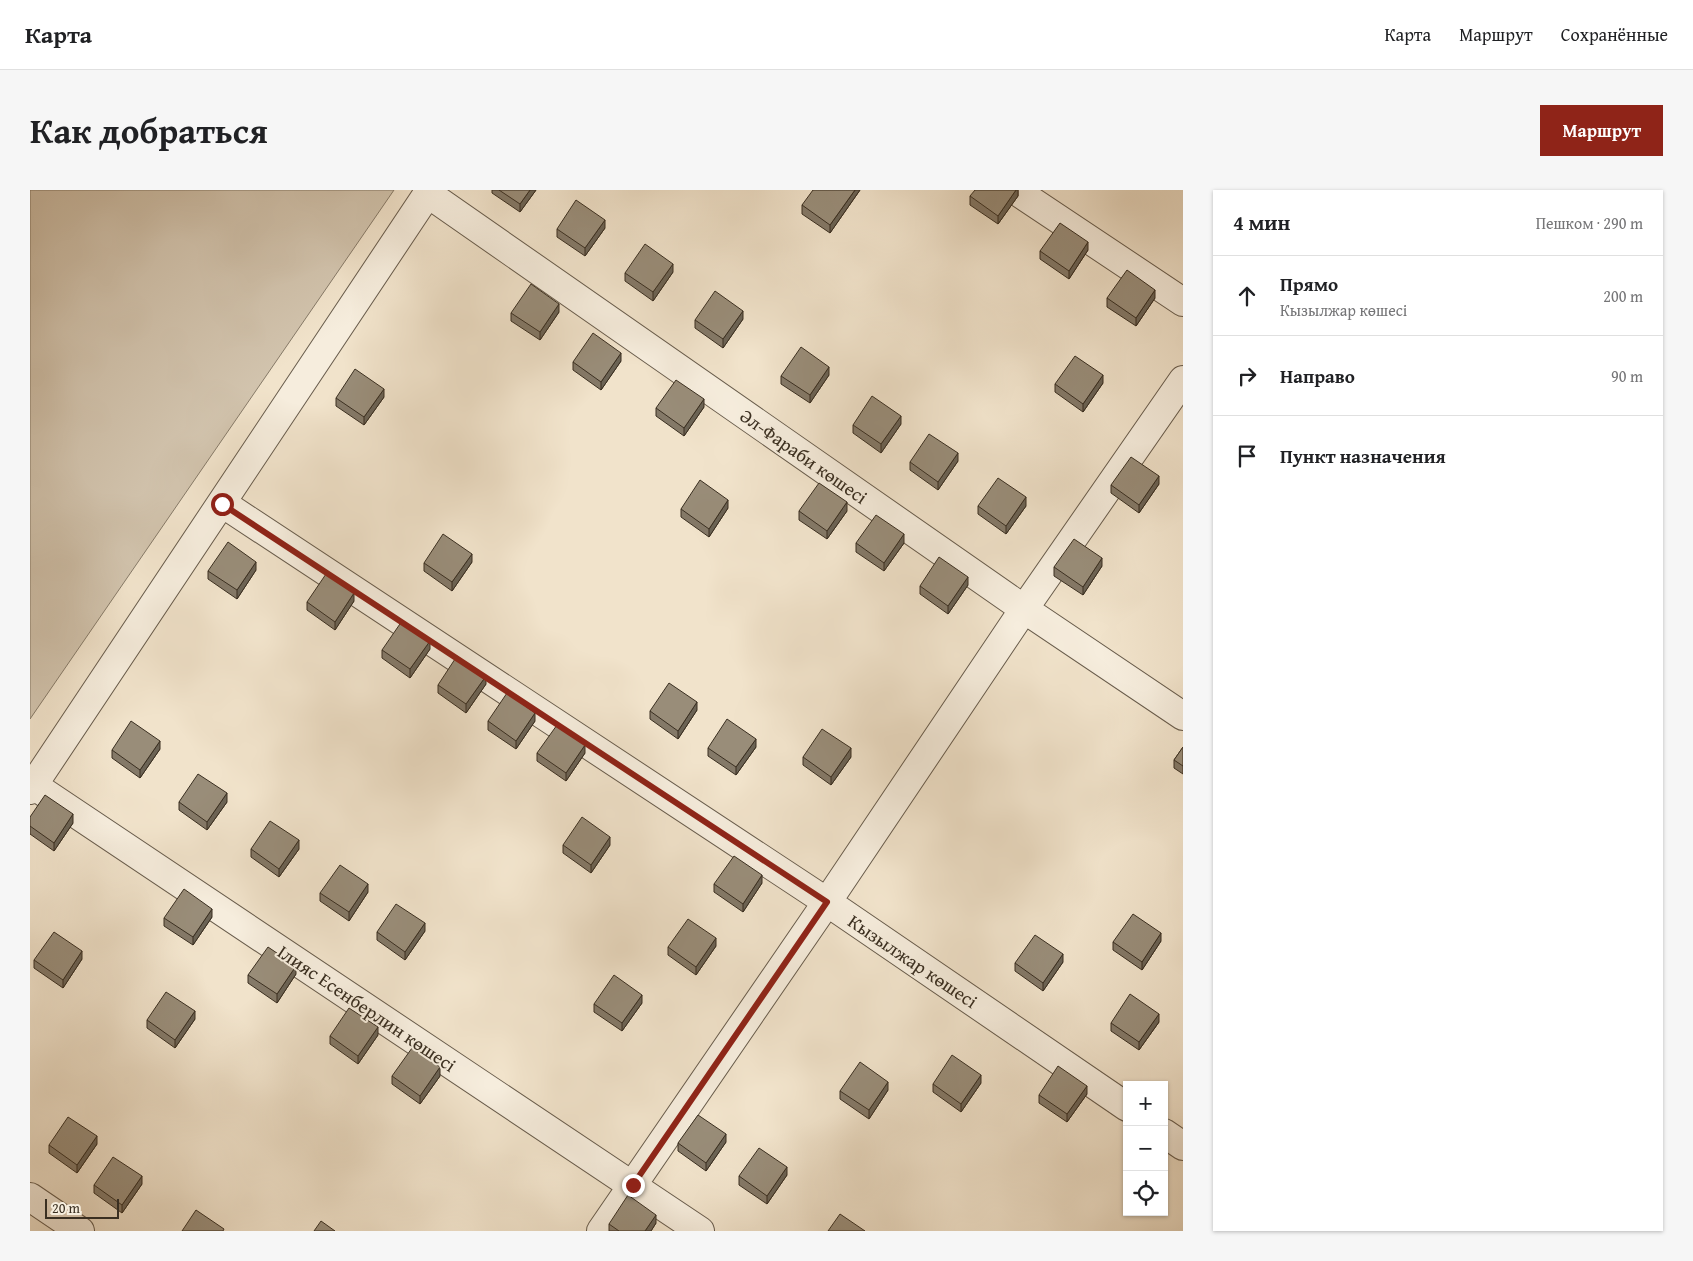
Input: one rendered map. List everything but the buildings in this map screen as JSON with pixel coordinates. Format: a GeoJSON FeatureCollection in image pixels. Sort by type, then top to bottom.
{"type":"FeatureCollection","features":[{"type":"Feature","properties":{"kind":"street"},"geometry":{"type":"LineString","coordinates":[[1015,190],[1183,302]]}},
{"type":"Feature","properties":{"kind":"street"},"geometry":{"type":"LineString","coordinates":[[31,788],[429,192]]}},
{"type":"Feature","properties":{"kind":"street","name":"Әл-Фараби көшесі"},"geometry":{"type":"LineString","coordinates":[[429,192],[1024,609],[1183,716]]}},
{"type":"Feature","properties":{"kind":"street"},"geometry":{"type":"LineString","coordinates":[[601,1231],[827,902],[1024,609],[1183,380]]}},
{"type":"Feature","properties":{"kind":"street","name":"Кызылжар көшесі"},"geometry":{"type":"LineString","coordinates":[[222,504],[827,902],[1123,1104]]}},
{"type":"Feature","properties":{"kind":"street","name":"Ілияс Есенберлин көшесі"},"geometry":{"type":"LineString","coordinates":[[31,788],[700,1231]]}},
{"type":"Feature","properties":{"kind":"street"},"geometry":{"type":"LineString","coordinates":[[1168,1136],[1183,1146]]}},
{"type":"Feature","properties":{"kind":"street"},"geometry":{"type":"LineString","coordinates":[[30,1197],[80,1231]]}},
{"type":"Feature","properties":{"kind":"shaded area"},"geometry":{"type":"Polygon","coordinates":[[[30,190],[394,190],[30,719],[30,190]]]}},
{"type":"Feature","properties":{"kind":"route"},"geometry":{"type":"LineString","coordinates":[[222,504],[827,902],[633,1185]]}}]}
